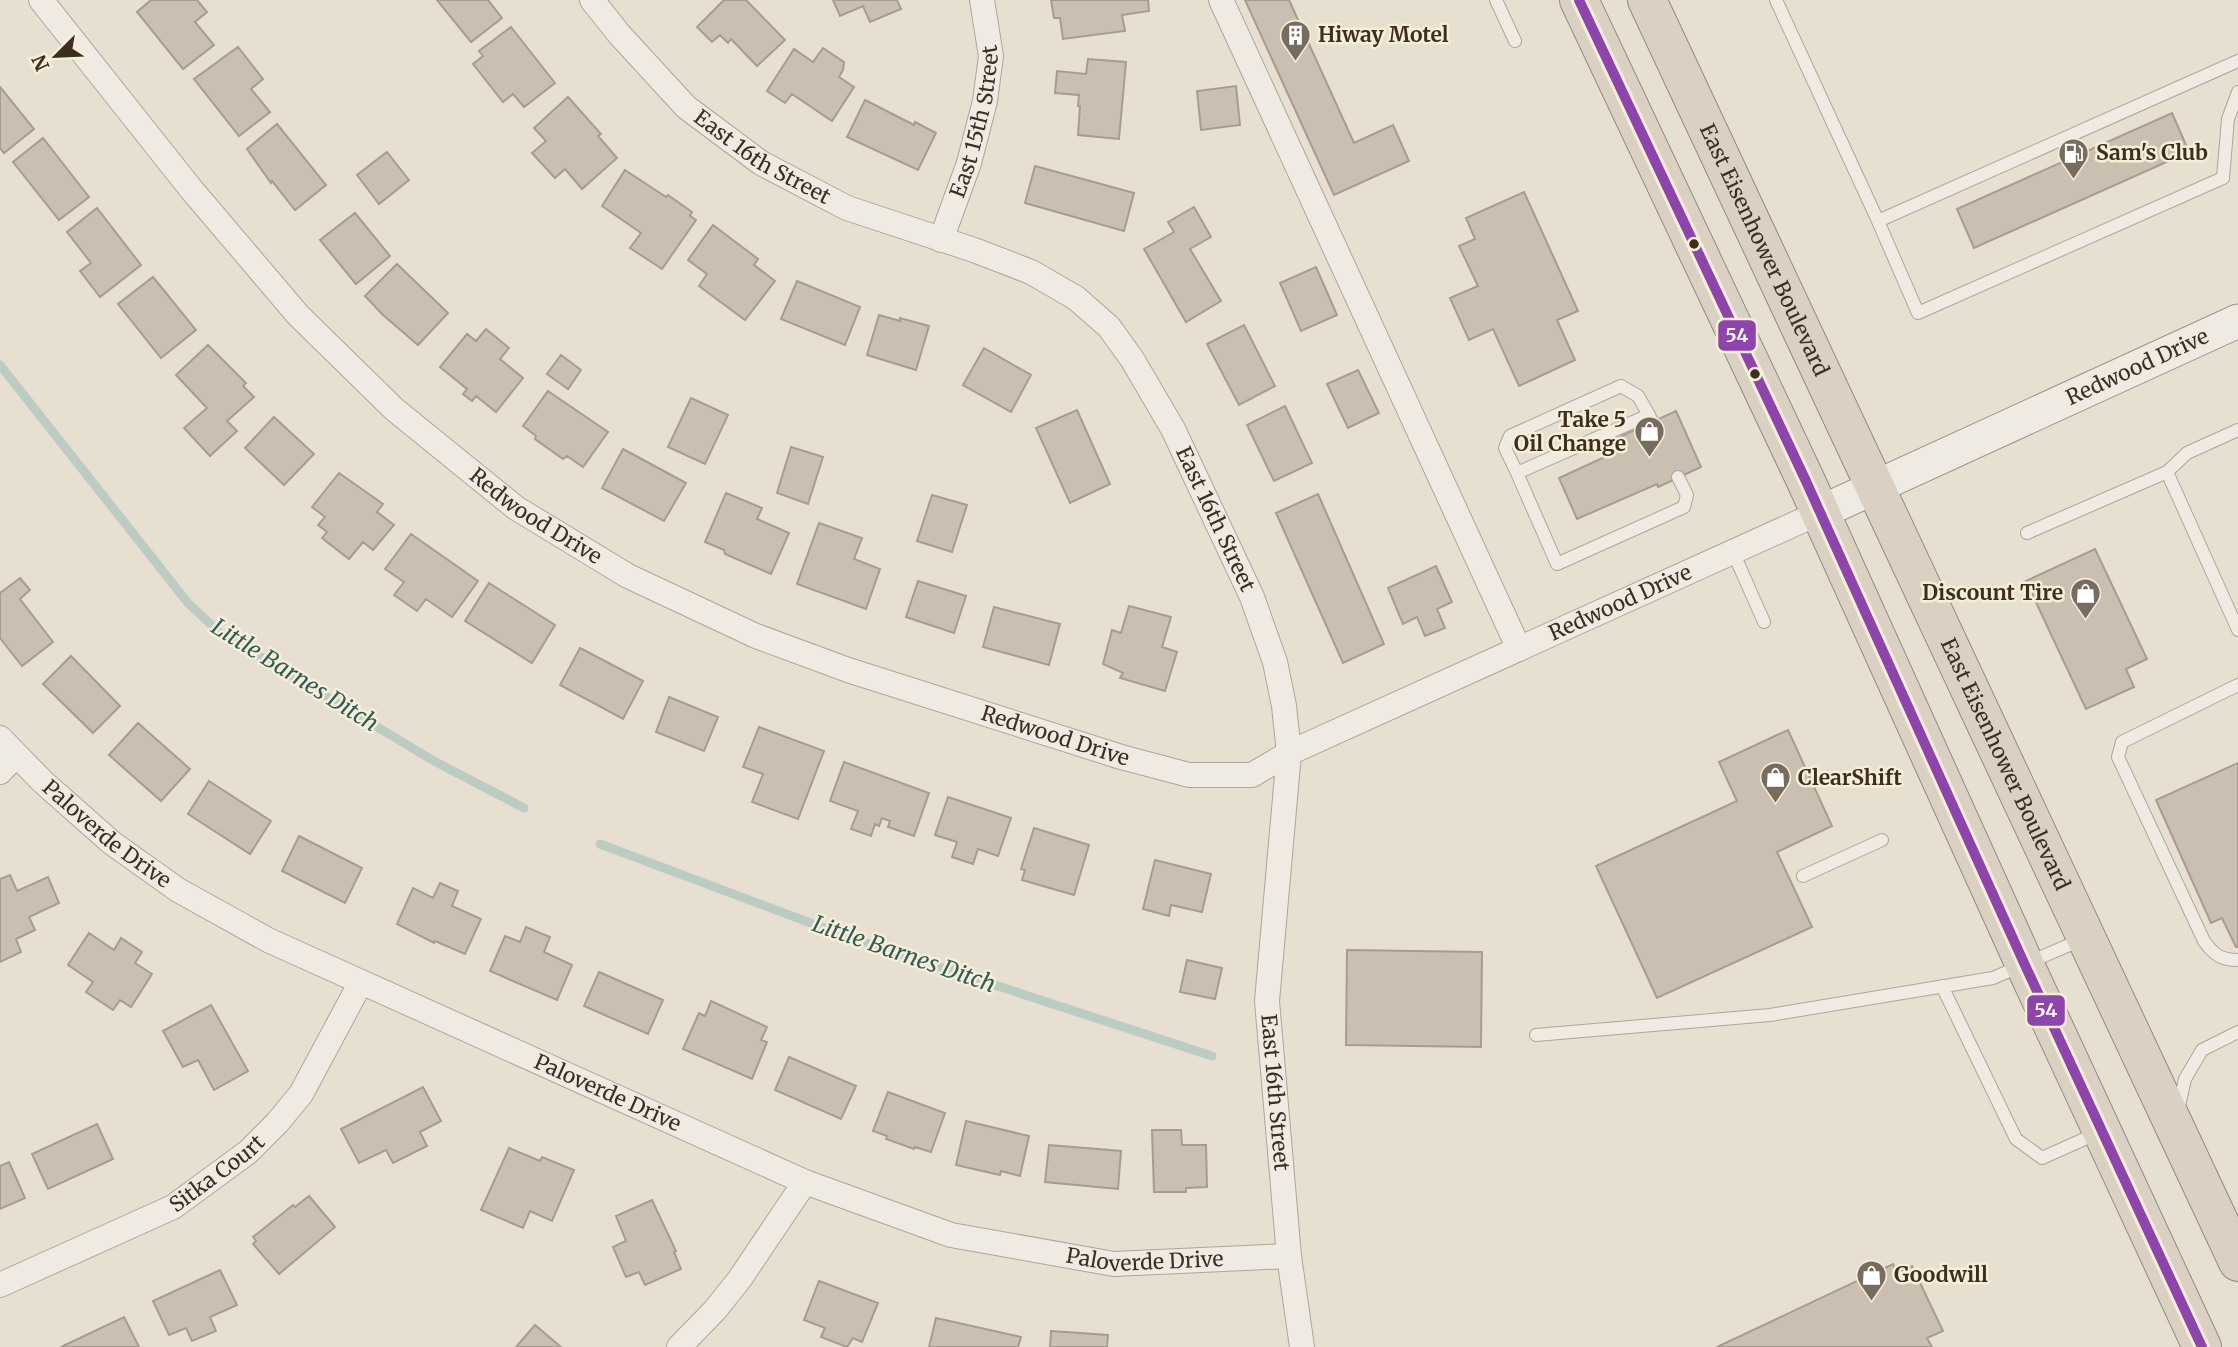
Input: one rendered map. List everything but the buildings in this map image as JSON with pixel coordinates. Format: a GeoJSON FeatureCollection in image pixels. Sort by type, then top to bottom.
{"type":"FeatureCollection","features":[{"type":"Feature","properties":{"kind":"highway"},"geometry":{"type":"LineString","coordinates":[[1579,0],[1821,512],[2024,964],[2202,1347]]}},
{"type":"Feature","properties":{"kind":"highway","name":"East Eisenhower Boulevard"},"geometry":{"type":"LineString","coordinates":[[1647,0],[2238,1262]]}},
{"type":"Feature","properties":{"kind":"street","name":"Redwood Drive"},"geometry":{"type":"LineString","coordinates":[[41,0],[191,190],[298,315],[394,409],[516,508],[628,576],[756,636],[848,670],[1121,757],[1189,775],[1252,775],[1289,753],[2238,321]]}},
{"type":"Feature","properties":{"kind":"street","name":"East 16th Street"},"geometry":{"type":"LineString","coordinates":[[592,0],[619,34],[686,107],[761,163],[847,208],[1031,272],[1076,298],[1109,327],[1132,359],[1174,429],[1252,597],[1275,662],[1284,706],[1289,753],[1267,1001],[1289,1256],[1302,1347]]}},
{"type":"Feature","properties":{"kind":"street","name":"East 15th Street"},"geometry":{"type":"LineString","coordinates":[[942,240],[969,163],[985,101],[991,56],[982,0]]}},
{"type":"Feature","properties":{"kind":"street"},"geometry":{"type":"LineString","coordinates":[[1221,0],[1519,649]]}},
{"type":"Feature","properties":{"kind":"street","name":"Paloverde Drive"},"geometry":{"type":"LineString","coordinates":[[5,755],[112,843],[178,890],[268,940],[805,1182],[951,1235],[1114,1264],[1289,1256]]}},
{"type":"Feature","properties":{"kind":"street","name":"Sitka Court"},"geometry":{"type":"LineString","coordinates":[[0,1285],[173,1206],[247,1152],[277,1123],[301,1094],[361,982]]}},
{"type":"Feature","properties":{"kind":"street"},"geometry":{"type":"LineString","coordinates":[[679,1347],[715,1310],[739,1280],[805,1182]]}},
{"type":"Feature","properties":{"kind":"lane"},"geometry":{"type":"LineString","coordinates":[[1496,0],[1515,41]]}},
{"type":"Feature","properties":{"kind":"lane"},"geometry":{"type":"LineString","coordinates":[[1776,0],[1918,313],[2223,178],[2228,120],[2238,92]]}},
{"type":"Feature","properties":{"kind":"lane"},"geometry":{"type":"LineString","coordinates":[[1878,221],[2238,61]]}},
{"type":"Feature","properties":{"kind":"lane"},"geometry":{"type":"LineString","coordinates":[[1517,473],[1651,419],[1638,396],[1621,386],[1510,436],[1505,448],[1557,564],[1684,507],[1687,495],[1678,477]]}},
{"type":"Feature","properties":{"kind":"lane"},"geometry":{"type":"LineString","coordinates":[[2027,533],[2167,472],[2188,453],[2238,430]]}},
{"type":"Feature","properties":{"kind":"lane"},"geometry":{"type":"LineString","coordinates":[[2167,472],[2238,631]]}},
{"type":"Feature","properties":{"kind":"lane"},"geometry":{"type":"LineString","coordinates":[[1733,552],[1764,622]]}},
{"type":"Feature","properties":{"kind":"lane"},"geometry":{"type":"LineString","coordinates":[[2238,685],[2122,742],[2119,757],[2204,941],[2213,955],[2226,960],[2238,960]]}},
{"type":"Feature","properties":{"kind":"lane"},"geometry":{"type":"LineString","coordinates":[[1803,876],[1882,840]]}},
{"type":"Feature","properties":{"kind":"lane"},"geometry":{"type":"LineString","coordinates":[[1536,1035],[1770,1015],[1993,978],[2085,938]]}},
{"type":"Feature","properties":{"kind":"lane"},"geometry":{"type":"LineString","coordinates":[[1942,986],[2016,1139],[2042,1158],[2102,1131]]}},
{"type":"Feature","properties":{"kind":"lane"},"geometry":{"type":"LineString","coordinates":[[2174,1127],[2185,1079],[2202,1050],[2238,1032]]}},
{"type":"Feature","properties":{"kind":"waterway","name":"Little Barnes Ditch"},"geometry":{"type":"LineString","coordinates":[[0,365],[188,603],[219,632],[434,761],[524,808]]}},
{"type":"Feature","properties":{"kind":"waterway","name":"Little Barnes Ditch"},"geometry":{"type":"LineString","coordinates":[[600,844],[848,937],[1212,1056]]}},
{"type":"Feature","properties":{"kind":"transit line","name":"54"},"geometry":{"type":"LineString","coordinates":[[1579,0],[1805,479],[2024,963],[2202,1347]]}},
{"type":"Feature","properties":{"kind":"place","name":"Hiway Motel"},"geometry":{"type":"Point","coordinates":[1295,62]}},
{"type":"Feature","properties":{"kind":"place","name":"Sam's Club"},"geometry":{"type":"Point","coordinates":[2073,180]}},
{"type":"Feature","properties":{"kind":"place","name":"Take 5 Oil Change"},"geometry":{"type":"Point","coordinates":[1649,459]}},
{"type":"Feature","properties":{"kind":"place","name":"Discount Tire"},"geometry":{"type":"Point","coordinates":[2086,620]}},
{"type":"Feature","properties":{"kind":"place","name":"ClearShift"},"geometry":{"type":"Point","coordinates":[1775,805]}},
{"type":"Feature","properties":{"kind":"place","name":"Goodwill"},"geometry":{"type":"Point","coordinates":[1871,1302]}}]}
